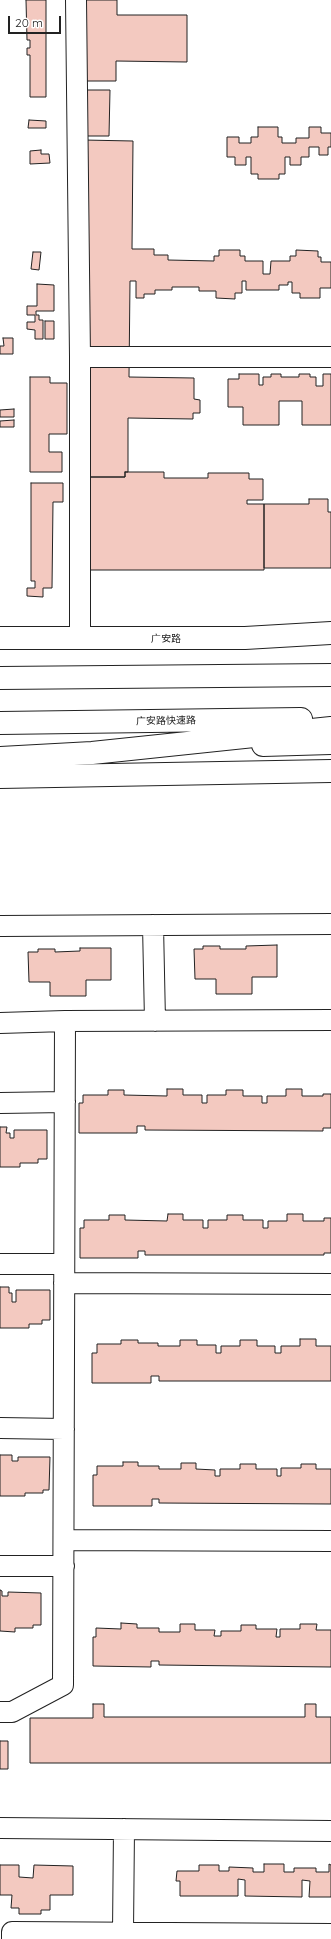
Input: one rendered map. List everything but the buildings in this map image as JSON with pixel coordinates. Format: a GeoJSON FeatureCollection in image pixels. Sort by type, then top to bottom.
{"type":"FeatureCollection","features":[{"type":"Feature","properties":{"kind":"main road","name":"广安路"},"geometry":{"type":"LineString","coordinates":[[0,638],[245,638],[331,633]]}},
{"type":"Feature","properties":{"kind":"main road"},"geometry":{"type":"LineString","coordinates":[[228,675],[331,664]]}},
{"type":"Feature","properties":{"kind":"main road"},"geometry":{"type":"LineString","coordinates":[[5,677],[331,675]]}},
{"type":"Feature","properties":{"kind":"main road","name":"广安路快速路"},"geometry":{"type":"LineString","coordinates":[[0,723],[331,718]]}},
{"type":"Feature","properties":{"kind":"main road"},"geometry":{"type":"LineString","coordinates":[[92,753],[331,728]]}},
{"type":"Feature","properties":{"kind":"main road"},"geometry":{"type":"LineString","coordinates":[[0,758],[291,743],[331,743]]}},
{"type":"Feature","properties":{"kind":"main road"},"geometry":{"type":"LineString","coordinates":[[0,777],[331,771]]}},
{"type":"Feature","properties":{"kind":"street"},"geometry":{"type":"LineString","coordinates":[[76,0],[80,357],[80,639]]}},
{"type":"Feature","properties":{"kind":"street"},"geometry":{"type":"LineString","coordinates":[[80,357],[331,356]]}},
{"type":"Feature","properties":{"kind":"street"},"geometry":{"type":"LineString","coordinates":[[0,926],[331,924]]}},
{"type":"Feature","properties":{"kind":"street"},"geometry":{"type":"LineString","coordinates":[[153,925],[155,1021]]}},
{"type":"Feature","properties":{"kind":"street"},"geometry":{"type":"LineString","coordinates":[[0,1023],[65,1021],[331,1020]]}},
{"type":"Feature","properties":{"kind":"street"},"geometry":{"type":"LineString","coordinates":[[0,1712],[12,1712],[63,1685],[65,1021]]}},
{"type":"Feature","properties":{"kind":"street"},"geometry":{"type":"LineString","coordinates":[[0,1103],[64,1102]]}},
{"type":"Feature","properties":{"kind":"street"},"geometry":{"type":"LineString","coordinates":[[0,1264],[64,1273],[331,1284]]}},
{"type":"Feature","properties":{"kind":"street"},"geometry":{"type":"LineString","coordinates":[[0,1428],[64,1429]]}},
{"type":"Feature","properties":{"kind":"street"},"geometry":{"type":"LineString","coordinates":[[64,1540],[331,1541]]}},
{"type":"Feature","properties":{"kind":"street"},"geometry":{"type":"LineString","coordinates":[[0,1566],[64,1566]]}},
{"type":"Feature","properties":{"kind":"street"},"geometry":{"type":"LineString","coordinates":[[0,1828],[331,1831]]}},
{"type":"Feature","properties":{"kind":"street"},"geometry":{"type":"LineString","coordinates":[[123,1931],[124,1829]]}},
{"type":"Feature","properties":{"kind":"street"},"geometry":{"type":"LineString","coordinates":[[12,1939],[12,1932],[123,1931],[331,1934]]}}]}
